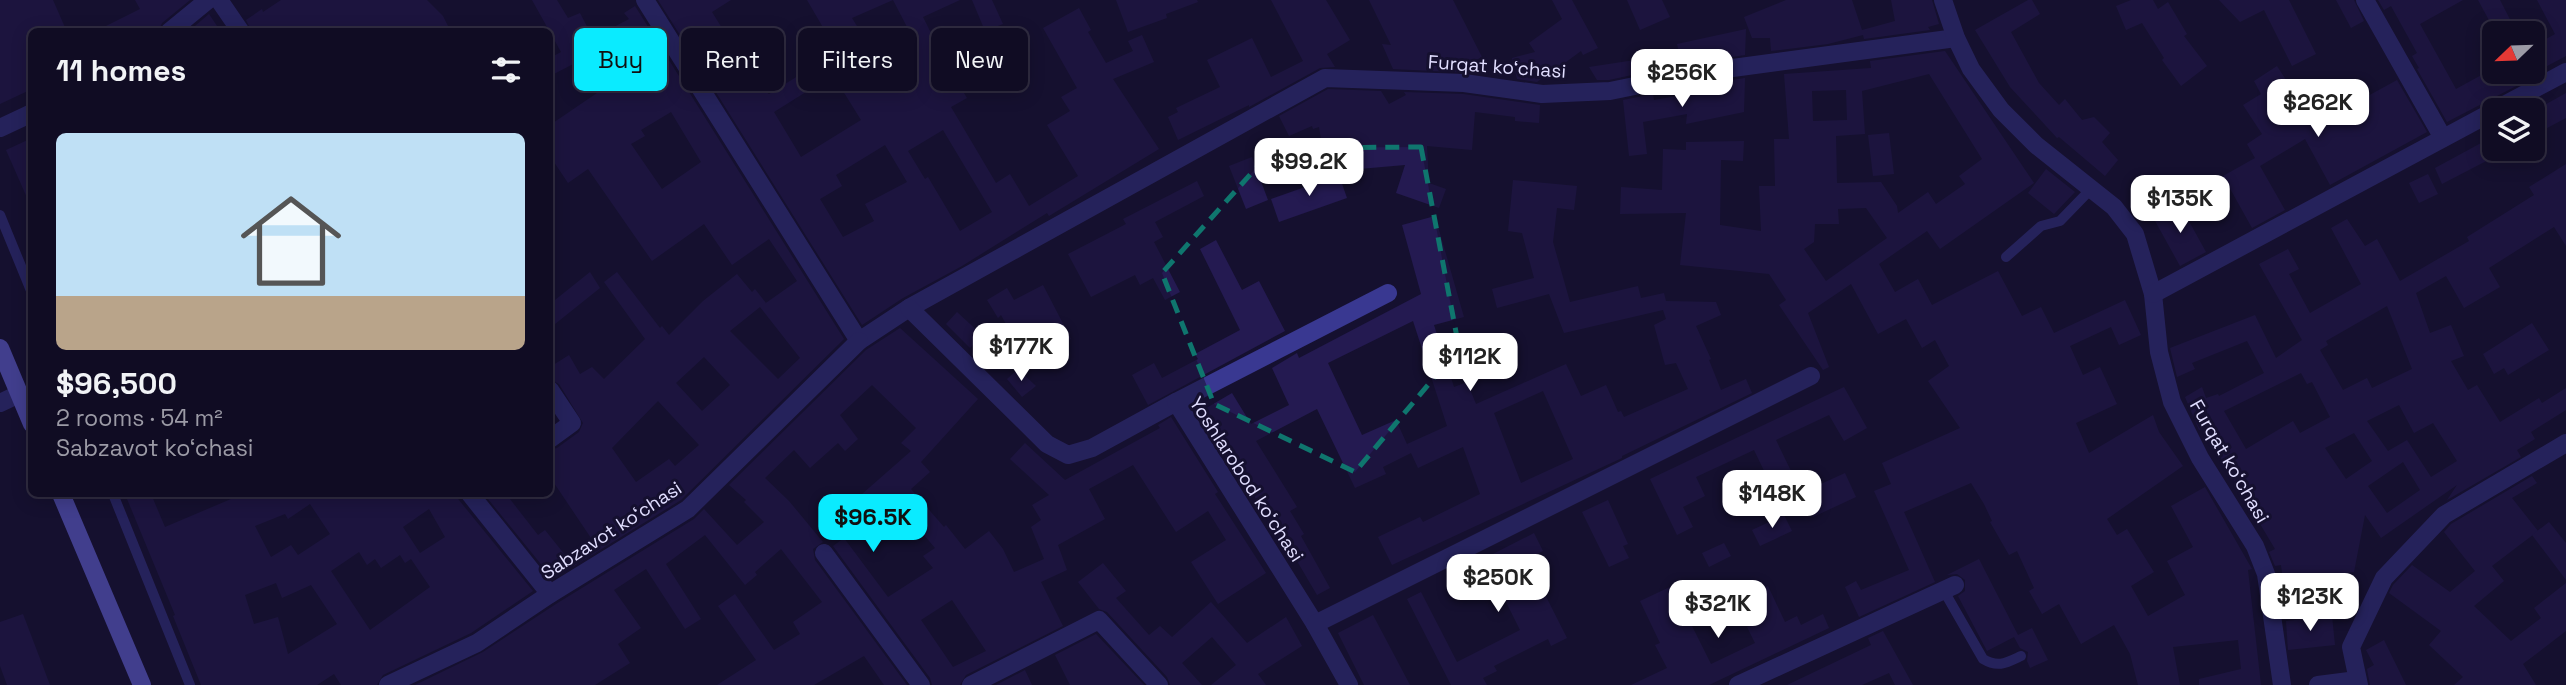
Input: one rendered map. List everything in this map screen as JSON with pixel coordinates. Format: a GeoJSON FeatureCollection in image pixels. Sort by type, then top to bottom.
{"type":"FeatureCollection","features":[{"type":"Feature","properties":{"kind":"main road"},"geometry":{"type":"LineString","coordinates":[[0,348],[28,415]]}},
{"type":"Feature","properties":{"kind":"main road"},"geometry":{"type":"LineString","coordinates":[[62,497],[142,685]]}},
{"type":"Feature","properties":{"kind":"street"},"geometry":{"type":"LineString","coordinates":[[174,28],[208,0]]}},
{"type":"Feature","properties":{"kind":"street"},"geometry":{"type":"LineString","coordinates":[[219,0],[238,28]]}},
{"type":"Feature","properties":{"kind":"street"},"geometry":{"type":"LineString","coordinates":[[645,0],[859,341],[909,308]]}},
{"type":"Feature","properties":{"kind":"street","name":"Furqat koʻchasi"},"geometry":{"type":"LineString","coordinates":[[1943,0],[1956,38],[1971,69],[2001,110],[2036,145],[2114,207],[2135,234],[2153,294],[2159,352],[2172,402],[2200,458],[2255,546],[2266,574],[2282,685]]}},
{"type":"Feature","properties":{"kind":"street"},"geometry":{"type":"LineString","coordinates":[[2365,0],[2443,138]]}},
{"type":"Feature","properties":{"kind":"street","name":"Furqat koʻchasi"},"geometry":{"type":"LineString","coordinates":[[909,308],[1325,78],[1464,83],[1542,94],[1610,91],[1703,72],[1956,38]]}},
{"type":"Feature","properties":{"kind":"street"},"geometry":{"type":"LineString","coordinates":[[2518,98],[2566,72]]}},
{"type":"Feature","properties":{"kind":"street"},"geometry":{"type":"LineString","coordinates":[[0,128],[28,115]]}},
{"type":"Feature","properties":{"kind":"street"},"geometry":{"type":"LineString","coordinates":[[2153,294],[2482,117]]}},
{"type":"Feature","properties":{"kind":"street"},"geometry":{"type":"LineString","coordinates":[[1176,402],[1388,293]]}},
{"type":"Feature","properties":{"kind":"street","name":"Yoshlarobod koʻchasi"},"geometry":{"type":"LineString","coordinates":[[909,308],[1047,444],[1068,455],[1092,448],[1176,402],[1315,624],[1349,685]]}},
{"type":"Feature","properties":{"kind":"street","name":"Sabzavot koʻchasi"},"geometry":{"type":"LineString","coordinates":[[388,685],[477,643],[550,594],[688,509],[859,341]]}},
{"type":"Feature","properties":{"kind":"street"},"geometry":{"type":"LineString","coordinates":[[1315,624],[1811,376]]}},
{"type":"Feature","properties":{"kind":"street"},"geometry":{"type":"LineString","coordinates":[[0,403],[19,394]]}},
{"type":"Feature","properties":{"kind":"street"},"geometry":{"type":"LineString","coordinates":[[553,394],[572,423],[553,437]]}},
{"type":"Feature","properties":{"kind":"street"},"geometry":{"type":"LineString","coordinates":[[2318,685],[2358,682],[2351,647],[2384,578],[2444,515],[2566,443]]}},
{"type":"Feature","properties":{"kind":"street"},"geometry":{"type":"LineString","coordinates":[[472,497],[550,594]]}},
{"type":"Feature","properties":{"kind":"street"},"geometry":{"type":"LineString","coordinates":[[824,553],[921,685]]}},
{"type":"Feature","properties":{"kind":"street"},"geometry":{"type":"LineString","coordinates":[[1738,685],[1950,588]]}},
{"type":"Feature","properties":{"kind":"street"},"geometry":{"type":"LineString","coordinates":[[971,685],[1099,620],[1159,685]]}},
{"type":"Feature","properties":{"kind":"lane"},"geometry":{"type":"LineString","coordinates":[[2006,257],[2041,226],[2060,221],[2092,188]]}},
{"type":"Feature","properties":{"kind":"lane"},"geometry":{"type":"LineString","coordinates":[[0,215],[28,283]]}},
{"type":"Feature","properties":{"kind":"lane"},"geometry":{"type":"LineString","coordinates":[[114,497],[190,685]]}},
{"type":"Feature","properties":{"kind":"lane"},"geometry":{"type":"LineString","coordinates":[[1950,588],[1983,659],[1992,664],[2005,664],[2021,656]]}},
{"type":"Feature","properties":{"kind":"highlighted area"},"geometry":{"type":"Polygon","coordinates":[[[1421,147],[1459,348],[1355,472],[1214,404],[1162,273],[1274,148],[1421,147]]]}},
{"type":"Feature","properties":{"kind":"building"},"geometry":{"type":"Polygon","coordinates":[[[0,0],[53,0],[65,28],[28,28],[28,91],[0,104],[0,0]]]}},
{"type":"Feature","properties":{"kind":"building"},"geometry":{"type":"Polygon","coordinates":[[[135,0],[190,0],[162,23],[160,28],[102,28],[140,9],[135,0]]]}},
{"type":"Feature","properties":{"kind":"building"},"geometry":{"type":"Polygon","coordinates":[[[281,0],[427,0],[443,16],[448,26],[250,28],[246,20],[262,9],[263,12],[281,0]]]}},
{"type":"Feature","properties":{"kind":"building"},"geometry":{"type":"Polygon","coordinates":[[[532,0],[557,0],[568,18],[580,13],[588,28],[574,28],[574,64],[553,74],[553,56],[561,52],[553,38],[553,28],[548,28],[532,0]]]}},
{"type":"Feature","properties":{"kind":"building"},"geometry":{"type":"Polygon","coordinates":[[[658,0],[731,0],[712,12],[722,28],[681,28],[681,37],[658,0]]]}},
{"type":"Feature","properties":{"kind":"building"},"geometry":{"type":"Polygon","coordinates":[[[807,0],[893,0],[852,18],[858,28],[823,28],[807,0]]]}},
{"type":"Feature","properties":{"kind":"building"},"geometry":{"type":"Polygon","coordinates":[[[893,0],[960,0],[923,17],[931,33],[931,91],[963,91],[967,98],[951,107],[996,183],[1010,174],[1029,206],[1078,176],[1047,125],[1070,111],[1061,97],[1077,88],[1043,28],[1079,8],[1091,30],[1088,32],[1106,63],[1133,51],[1128,41],[1142,35],[1154,62],[1113,79],[1159,149],[1049,216],[1047,213],[962,266],[903,298],[862,325],[715,91],[765,91],[769,94],[784,91],[784,85],[798,76],[798,91],[807,91],[774,112],[801,157],[861,120],[843,91],[917,91],[917,28],[908,28],[893,0]],[[943,130],[908,151],[925,179],[928,177],[960,231],[992,212],[943,130]],[[885,145],[836,175],[842,186],[820,199],[843,237],[874,221],[865,204],[907,182],[885,145]]]}},
{"type":"Feature","properties":{"kind":"building"},"geometry":{"type":"Polygon","coordinates":[[[972,0],[992,0],[1003,24],[984,28],[972,0]]]}},
{"type":"Feature","properties":{"kind":"building"},"geometry":{"type":"Polygon","coordinates":[[[1116,0],[1198,2],[1166,14],[1167,18],[1128,32],[1116,0]]]}},
{"type":"Feature","properties":{"kind":"building"},"geometry":{"type":"Polygon","coordinates":[[[1271,0],[1326,0],[1350,40],[1327,54],[1335,67],[1320,68],[1249,107],[1178,140],[1168,117],[1178,112],[1176,108],[1220,87],[1207,60],[1252,38],[1271,77],[1303,61],[1271,0]]]}},
{"type":"Feature","properties":{"kind":"building"},"geometry":{"type":"Polygon","coordinates":[[[1369,0],[1453,0],[1482,57],[1474,61],[1479,69],[1473,73],[1393,69],[1382,44],[1391,45],[1369,0]]]}},
{"type":"Feature","properties":{"kind":"building"},"geometry":{"type":"Polygon","coordinates":[[[1552,0],[1572,0],[1598,48],[1583,55],[1581,51],[1562,65],[1547,71],[1548,74],[1537,82],[1517,79],[1512,58],[1535,52],[1529,43],[1562,19],[1552,0]]]}},
{"type":"Feature","properties":{"kind":"building"},"geometry":{"type":"Polygon","coordinates":[[[1627,0],[1662,0],[1670,17],[1640,30],[1627,0]]]}},
{"type":"Feature","properties":{"kind":"building"},"geometry":{"type":"Polygon","coordinates":[[[1786,0],[1852,0],[1862,30],[1895,21],[1891,0],[1932,0],[1939,24],[1928,27],[1930,30],[1864,39],[1863,35],[1828,44],[1771,51],[1770,38],[1752,38],[1744,17],[1786,0]]]}},
{"type":"Feature","properties":{"kind":"building"},"geometry":{"type":"Polygon","coordinates":[[[2032,0],[2040,14],[2011,32],[2039,83],[2059,105],[2065,99],[2082,120],[2094,117],[2110,133],[2102,142],[2118,160],[2105,176],[2057,138],[2010,87],[1975,30],[2032,0]]]}},
{"type":"Feature","properties":{"kind":"building"},"geometry":{"type":"Polygon","coordinates":[[[2131,0],[2153,0],[2158,9],[2168,2],[2187,34],[2184,36],[2207,66],[2181,86],[2162,60],[2164,58],[2142,23],[2126,30],[2116,6],[2131,0]]]}},
{"type":"Feature","properties":{"kind":"building"},"geometry":{"type":"Polygon","coordinates":[[[2219,0],[2289,0],[2316,54],[2292,66],[2264,10],[2240,22],[2219,0]]]}},
{"type":"Feature","properties":{"kind":"building"},"geometry":{"type":"Polygon","coordinates":[[[2336,0],[2354,0],[2364,21],[2351,28],[2336,0]]]}},
{"type":"Feature","properties":{"kind":"building"},"geometry":{"type":"Polygon","coordinates":[[[2378,0],[2463,0],[2420,24],[2456,89],[2482,75],[2482,84],[2520,84],[2493,98],[2482,98],[2482,104],[2447,122],[2417,69],[2419,68],[2412,56],[2417,53],[2391,6],[2384,10],[2378,0]]]}},
{"type":"Feature","properties":{"kind":"building"},"geometry":{"type":"Polygon","coordinates":[[[2478,0],[2500,0],[2511,21],[2489,21],[2478,0]]]}},
{"type":"Feature","properties":{"kind":"building"},"geometry":{"type":"Polygon","coordinates":[[[2537,0],[2566,0],[2566,56],[2545,67],[2545,40],[2555,34],[2537,0]]]}},
{"type":"Feature","properties":{"kind":"building"},"geometry":{"type":"Polygon","coordinates":[[[635,6],[649,28],[612,28],[629,19],[624,13],[635,6]]]}},
{"type":"Feature","properties":{"kind":"building"},"geometry":{"type":"Polygon","coordinates":[[[209,14],[218,28],[193,28],[209,14]]]}},
{"type":"Feature","properties":{"kind":"building"},"geometry":{"type":"Polygon","coordinates":[[[1746,29],[1745,55],[1682,65],[1677,44],[1746,29]]]}},
{"type":"Feature","properties":{"kind":"building"},"geometry":{"type":"Polygon","coordinates":[[[1945,51],[2034,183],[1940,249],[1927,231],[1879,264],[1895,292],[1918,279],[1932,305],[1998,271],[2022,316],[2041,307],[2054,333],[2125,300],[2141,335],[2119,345],[2111,327],[2070,346],[2083,375],[2100,367],[2117,404],[2076,423],[2089,453],[2153,415],[2159,432],[2183,466],[2107,519],[2117,535],[2127,529],[2154,572],[2131,586],[2148,616],[2185,595],[2167,561],[2193,547],[2171,506],[2205,487],[2252,569],[2248,570],[2261,685],[2199,685],[2199,679],[2241,669],[2238,640],[2173,647],[2180,685],[2138,685],[2130,654],[2114,625],[2081,644],[2059,604],[2042,614],[2029,591],[2034,588],[2017,551],[2009,555],[1971,483],[1904,512],[1935,582],[1859,617],[1845,587],[1856,581],[1861,590],[1909,570],[1874,491],[1891,484],[1882,463],[1960,428],[1928,381],[1949,366],[1935,340],[1922,348],[1906,319],[1878,334],[1851,284],[1808,313],[1829,367],[1823,370],[1779,305],[1786,300],[1769,274],[1680,265],[1686,213],[1620,214],[1621,187],[1662,190],[1663,149],[1686,150],[1686,142],[1744,141],[1743,161],[1721,160],[1720,225],[1761,231],[1759,186],[1775,186],[1774,139],[1789,139],[1784,74],[1871,68],[1870,61],[1945,51]],[[1929,74],[1862,91],[1865,134],[1836,136],[1837,183],[1881,182],[1897,206],[1898,213],[1928,192],[1936,204],[1965,184],[1959,176],[1982,159],[1929,74]],[[1846,90],[1812,91],[1813,121],[1847,120],[1846,90]],[[1866,208],[1838,209],[1839,224],[1815,224],[1814,242],[1804,249],[1826,281],[1887,238],[1866,208]]]}},
{"type":"Feature","properties":{"kind":"building"},"geometry":{"type":"Polygon","coordinates":[[[667,57],[681,79],[681,91],[688,91],[844,339],[681,500],[553,579],[486,497],[508,497],[538,535],[545,530],[569,560],[588,551],[591,538],[553,481],[553,449],[579,432],[583,423],[559,384],[553,381],[553,365],[569,355],[580,374],[592,367],[604,379],[645,339],[604,282],[617,272],[660,328],[662,326],[669,335],[703,301],[737,274],[752,292],[755,289],[766,303],[797,281],[769,239],[732,265],[704,224],[652,261],[588,169],[568,183],[553,160],[553,123],[597,93],[596,91],[667,91],[667,57]],[[671,112],[641,130],[645,136],[631,144],[662,189],[701,162],[671,112]],[[760,307],[730,331],[778,379],[800,358],[760,307]],[[704,357],[676,383],[702,411],[730,385],[704,357]],[[658,401],[612,448],[636,482],[669,459],[675,466],[699,445],[658,401]]]}},
{"type":"Feature","properties":{"kind":"building"},"geometry":{"type":"Polygon","coordinates":[[[1648,58],[1650,71],[1609,80],[1597,80],[1589,67],[1648,58]]]}},
{"type":"Feature","properties":{"kind":"building"},"geometry":{"type":"Polygon","coordinates":[[[2277,66],[2315,125],[2397,80],[2427,132],[2330,185],[2305,139],[2260,166],[2285,210],[2252,228],[2223,176],[2255,158],[2247,144],[2262,134],[2243,105],[2261,94],[2254,81],[2277,66]]]}},
{"type":"Feature","properties":{"kind":"building"},"geometry":{"type":"Polygon","coordinates":[[[1745,78],[1744,112],[1686,124],[1687,114],[1643,122],[1647,154],[1629,156],[1623,100],[1653,94],[1654,100],[1688,94],[1687,87],[1745,78]]]}},
{"type":"Feature","properties":{"kind":"building"},"geometry":{"type":"Polygon","coordinates":[[[1328,89],[1381,91],[1389,104],[1406,95],[1404,92],[1463,94],[1540,105],[1539,123],[1475,112],[1472,150],[1427,146],[1429,183],[1446,189],[1439,208],[1396,193],[1405,165],[1348,170],[1348,174],[1327,177],[1319,127],[1313,129],[1312,126],[1289,136],[1279,116],[1328,89]]]}},
{"type":"Feature","properties":{"kind":"building"},"geometry":{"type":"Polygon","coordinates":[[[2566,93],[2566,118],[2545,129],[2545,105],[2566,93]]]}},
{"type":"Feature","properties":{"kind":"building"},"geometry":{"type":"Polygon","coordinates":[[[1889,133],[1894,174],[1873,176],[1868,135],[1889,133]]]}},
{"type":"Feature","properties":{"kind":"building"},"geometry":{"type":"Polygon","coordinates":[[[28,140],[28,200],[6,150],[28,140]]]}},
{"type":"Feature","properties":{"kind":"building"},"geometry":{"type":"Polygon","coordinates":[[[2482,143],[2482,161],[2486,161],[2442,184],[2435,168],[2482,143]]]}},
{"type":"Feature","properties":{"kind":"building"},"geometry":{"type":"Polygon","coordinates":[[[1252,157],[1268,200],[1246,209],[1229,166],[1252,157]]]}},
{"type":"Feature","properties":{"kind":"building"},"geometry":{"type":"Polygon","coordinates":[[[2566,164],[2566,246],[2554,227],[2489,268],[2500,287],[2464,308],[2446,276],[2416,293],[2430,333],[2451,325],[2464,356],[2451,361],[2468,390],[2477,385],[2500,422],[2539,398],[2542,403],[2566,388],[2566,410],[2531,432],[2535,439],[2517,450],[2521,457],[2447,500],[2457,485],[2381,538],[2365,515],[2354,572],[2283,580],[2281,565],[2275,566],[2269,552],[2275,549],[2203,428],[2199,430],[2185,397],[2202,387],[2206,398],[2218,394],[2219,396],[2264,373],[2247,341],[2192,363],[2195,369],[2177,377],[2170,348],[2255,315],[2276,358],[2302,340],[2259,264],[2288,249],[2299,269],[2289,274],[2310,313],[2361,284],[2331,228],[2347,219],[2365,246],[2377,239],[2400,281],[2469,241],[2467,237],[2534,195],[2529,187],[2566,164]],[[2387,306],[2326,341],[2328,345],[2320,350],[2343,390],[2367,378],[2372,388],[2412,369],[2387,306]],[[2301,373],[2224,411],[2246,449],[2293,421],[2300,433],[2330,417],[2312,382],[2307,384],[2301,373]],[[2399,405],[2367,421],[2388,451],[2407,440],[2431,477],[2457,461],[2433,423],[2414,433],[2399,405]],[[2354,433],[2325,448],[2346,479],[2372,461],[2354,433]],[[2403,462],[2368,486],[2387,513],[2420,490],[2403,462]]]}},
{"type":"Feature","properties":{"kind":"building"},"geometry":{"type":"Polygon","coordinates":[[[2046,169],[2075,192],[2054,214],[2028,193],[2046,169]]]}},
{"type":"Feature","properties":{"kind":"building"},"geometry":{"type":"Polygon","coordinates":[[[2428,174],[2438,194],[2419,203],[2409,183],[2428,174]]]}},
{"type":"Feature","properties":{"kind":"building"},"geometry":{"type":"Polygon","coordinates":[[[1339,175],[1347,198],[1279,222],[1271,199],[1339,175]]]}},
{"type":"Feature","properties":{"kind":"building"},"geometry":{"type":"Polygon","coordinates":[[[1513,180],[1577,186],[1574,210],[1557,208],[1553,242],[1570,302],[1638,286],[1641,298],[1664,293],[1666,301],[1716,302],[1721,315],[1696,326],[1711,359],[1709,360],[1721,390],[1746,379],[1752,393],[1622,458],[1392,565],[1378,537],[1420,517],[1423,522],[1480,494],[1463,447],[1418,468],[1411,453],[1383,467],[1386,474],[1355,488],[1317,409],[1256,441],[1297,507],[1290,511],[1330,588],[1317,595],[1287,544],[1284,546],[1203,410],[1232,393],[1251,424],[1289,405],[1272,368],[1297,353],[1299,358],[1421,294],[1402,225],[1435,216],[1464,317],[1434,325],[1454,387],[1467,382],[1476,404],[1566,364],[1581,396],[1606,385],[1618,412],[1621,411],[1624,417],[1688,389],[1676,363],[1665,365],[1654,325],[1666,319],[1663,310],[1564,333],[1549,294],[1497,308],[1492,289],[1534,278],[1522,233],[1508,231],[1513,180]],[[1413,321],[1328,363],[1362,435],[1396,420],[1411,453],[1407,444],[1447,426],[1413,321]],[[1543,391],[1494,413],[1521,483],[1573,459],[1543,391]]]}},
{"type":"Feature","properties":{"kind":"building"},"geometry":{"type":"Polygon","coordinates":[[[1197,181],[1204,196],[1155,222],[1163,237],[1154,242],[1180,292],[1165,300],[1153,278],[1140,285],[1135,275],[1091,297],[1068,254],[1126,224],[1123,219],[1197,181]]]}},
{"type":"Feature","properties":{"kind":"building"},"geometry":{"type":"Polygon","coordinates":[[[2180,205],[2206,252],[2180,266],[2154,219],[2180,205]]]}},
{"type":"Feature","properties":{"kind":"building"},"geometry":{"type":"Polygon","coordinates":[[[1216,240],[1242,290],[1259,281],[1285,331],[1148,405],[1132,375],[1154,363],[1162,378],[1198,359],[1195,354],[1240,330],[1200,249],[1216,240]]]}},
{"type":"Feature","properties":{"kind":"building"},"geometry":{"type":"Polygon","coordinates":[[[590,272],[600,288],[553,326],[553,302],[590,272]]]}},
{"type":"Feature","properties":{"kind":"building"},"geometry":{"type":"Polygon","coordinates":[[[1043,285],[1071,339],[1027,362],[1001,315],[998,318],[987,300],[1007,288],[1014,300],[1043,285]]]}},
{"type":"Feature","properties":{"kind":"building"},"geometry":{"type":"Polygon","coordinates":[[[957,312],[982,335],[970,348],[946,324],[957,312]]]}},
{"type":"Feature","properties":{"kind":"building"},"geometry":{"type":"Polygon","coordinates":[[[2532,323],[2549,350],[2508,375],[2504,368],[2494,374],[2483,354],[2532,323]]]}},
{"type":"Feature","properties":{"kind":"building"},"geometry":{"type":"Polygon","coordinates":[[[900,328],[978,399],[921,462],[930,472],[911,489],[965,549],[989,531],[1003,549],[1014,572],[1044,559],[1031,527],[1041,520],[1032,505],[1049,495],[1010,459],[1025,443],[1065,480],[1160,428],[1158,425],[1171,417],[1218,492],[1215,494],[1266,573],[1218,604],[1191,562],[1226,540],[1208,511],[1176,532],[1133,465],[1089,489],[1105,519],[1058,545],[1067,570],[1041,582],[1063,626],[966,675],[960,685],[932,685],[930,678],[833,546],[844,538],[888,597],[933,568],[923,556],[935,548],[892,497],[879,508],[876,504],[856,522],[845,509],[911,451],[901,443],[916,428],[872,385],[840,415],[858,439],[845,451],[838,443],[810,468],[794,450],[765,478],[789,501],[823,542],[813,549],[815,560],[907,685],[884,685],[864,656],[814,685],[717,685],[756,660],[718,606],[735,594],[774,650],[800,634],[793,622],[822,602],[781,549],[755,572],[757,575],[745,585],[705,535],[666,564],[701,619],[685,629],[646,569],[614,590],[641,628],[618,644],[630,663],[595,685],[415,685],[483,652],[694,519],[704,509],[737,545],[764,522],[729,485],[866,350],[900,328]],[[952,600],[921,620],[953,667],[986,651],[952,600]]]}},
{"type":"Feature","properties":{"kind":"building"},"geometry":{"type":"Polygon","coordinates":[[[1018,369],[1036,386],[1022,397],[1007,379],[1018,369]]]}},
{"type":"Feature","properties":{"kind":"building"},"geometry":{"type":"Polygon","coordinates":[[[1844,387],[1867,428],[1844,441],[1829,415],[1776,440],[1791,471],[1769,481],[1754,450],[1696,477],[1705,496],[1683,507],[1693,527],[1677,535],[1650,479],[1844,387]]]}},
{"type":"Feature","properties":{"kind":"building"},"geometry":{"type":"Polygon","coordinates":[[[1845,473],[1856,497],[1813,517],[1801,493],[1845,473]]]}},
{"type":"Feature","properties":{"kind":"building"},"geometry":{"type":"Polygon","coordinates":[[[2532,476],[2537,483],[2512,498],[2538,531],[2492,566],[2504,581],[2474,606],[2511,641],[2541,618],[2534,608],[2566,583],[2566,631],[2523,664],[2536,685],[2454,685],[2463,677],[2429,645],[2441,631],[2389,593],[2412,565],[2450,592],[2475,571],[2444,532],[2451,524],[2532,476]]]}},
{"type":"Feature","properties":{"kind":"building"},"geometry":{"type":"Polygon","coordinates":[[[126,497],[152,497],[165,527],[231,499],[230,497],[456,497],[533,591],[471,633],[383,675],[377,685],[341,685],[334,674],[317,685],[201,685],[173,616],[175,615],[126,497]],[[310,504],[288,519],[285,514],[255,526],[271,557],[291,545],[298,555],[330,534],[310,504]],[[429,509],[403,527],[420,553],[445,537],[429,509]],[[359,552],[331,571],[370,630],[430,587],[411,559],[405,563],[400,555],[381,568],[375,559],[367,565],[359,552]],[[276,583],[245,595],[254,624],[278,617],[288,654],[337,624],[311,585],[282,598],[276,583]]]}},
{"type":"Feature","properties":{"kind":"building"},"geometry":{"type":"Polygon","coordinates":[[[1608,500],[1628,544],[1623,546],[1629,558],[1609,567],[1582,512],[1608,500]]]}},
{"type":"Feature","properties":{"kind":"building"},"geometry":{"type":"Polygon","coordinates":[[[1784,515],[1792,531],[1760,546],[1752,530],[1784,515]]]}},
{"type":"Feature","properties":{"kind":"building"},"geometry":{"type":"Polygon","coordinates":[[[2549,522],[2566,543],[2566,580],[2532,535],[2549,522]]]}},
{"type":"Feature","properties":{"kind":"building"},"geometry":{"type":"Polygon","coordinates":[[[1534,533],[1543,551],[1527,559],[1567,638],[1551,646],[1548,639],[1494,666],[1497,671],[1483,678],[1487,685],[1451,685],[1407,599],[1421,592],[1457,662],[1520,630],[1493,576],[1467,589],[1458,572],[1534,533]]]}},
{"type":"Feature","properties":{"kind":"building"},"geometry":{"type":"Polygon","coordinates":[[[1724,543],[1731,556],[1709,567],[1702,553],[1724,543]]]}},
{"type":"Feature","properties":{"kind":"building"},"geometry":{"type":"Polygon","coordinates":[[[1979,559],[2018,635],[2032,628],[2048,660],[2030,668],[2027,661],[2028,652],[2020,648],[2014,637],[1987,651],[1958,596],[1965,591],[1965,580],[1957,574],[1947,575],[1979,559]]]}},
{"type":"Feature","properties":{"kind":"building"},"geometry":{"type":"Polygon","coordinates":[[[1103,563],[1126,591],[1116,598],[1149,635],[1160,626],[1172,637],[1211,602],[1247,643],[1286,617],[1302,646],[1258,674],[1266,685],[1211,685],[1236,665],[1212,637],[1182,663],[1202,685],[1170,685],[1167,677],[1107,612],[1099,609],[1078,582],[1103,563]]]}},
{"type":"Feature","properties":{"kind":"building"},"geometry":{"type":"Polygon","coordinates":[[[1672,586],[1711,664],[1755,643],[1747,627],[1758,622],[1746,597],[1768,586],[1785,622],[1797,616],[1801,625],[1823,614],[1829,628],[1709,685],[1631,685],[1667,668],[1655,645],[1660,643],[1640,601],[1672,586]]]}},
{"type":"Feature","properties":{"kind":"building"},"geometry":{"type":"Polygon","coordinates":[[[23,614],[50,685],[7,685],[0,666],[0,622],[23,614]]]}},
{"type":"Feature","properties":{"kind":"building"},"geometry":{"type":"Polygon","coordinates":[[[1373,615],[1410,685],[1364,685],[1338,633],[1373,615]]]}},
{"type":"Feature","properties":{"kind":"building"},"geometry":{"type":"Polygon","coordinates":[[[2332,616],[2335,645],[2288,650],[2286,621],[2332,616]]]}},
{"type":"Feature","properties":{"kind":"building"},"geometry":{"type":"Polygon","coordinates":[[[1883,631],[1913,685],[1895,685],[1889,673],[1862,685],[1787,685],[1871,645],[1868,638],[1883,631]]]}},
{"type":"Feature","properties":{"kind":"building"},"geometry":{"type":"Polygon","coordinates":[[[1096,634],[1144,685],[1070,685],[1055,655],[1096,634]]]}},
{"type":"Feature","properties":{"kind":"building"},"geometry":{"type":"Polygon","coordinates":[[[2384,640],[2406,685],[2370,685],[2367,669],[2374,665],[2366,650],[2384,640]]]}},
{"type":"Feature","properties":{"kind":"building"},"geometry":{"type":"Polygon","coordinates":[[[1025,670],[1032,685],[996,685],[1025,670]]]}}]}
